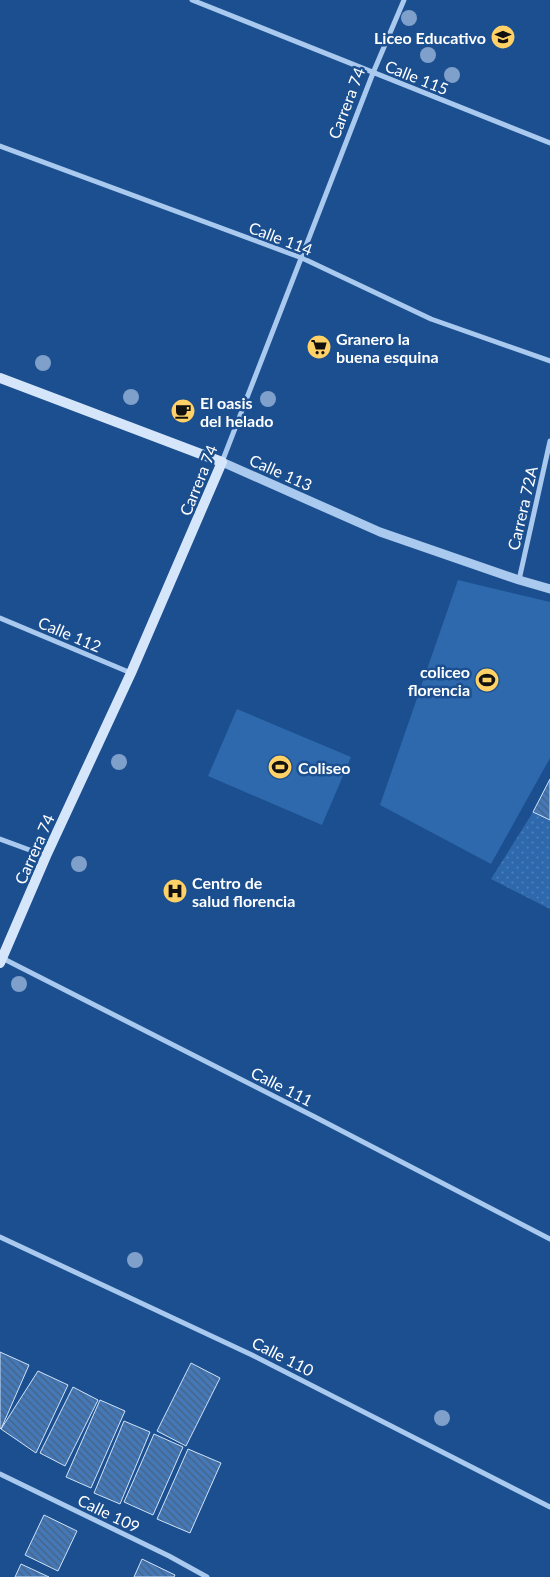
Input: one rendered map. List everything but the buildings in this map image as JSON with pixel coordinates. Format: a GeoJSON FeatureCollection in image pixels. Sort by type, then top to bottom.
{"type":"FeatureCollection","features":[{"type":"Feature","properties":{"kind":"main road","name":"Calle 113"},"geometry":{"type":"LineString","coordinates":[[0,378],[222,462]]}},
{"type":"Feature","properties":{"kind":"main road","name":"Carrera 74"},"geometry":{"type":"LineString","coordinates":[[1,960],[46,856],[131,673],[222,462]]}},
{"type":"Feature","properties":{"kind":"street","name":"Calle 115"},"geometry":{"type":"LineString","coordinates":[[192,0],[550,143]]}},
{"type":"Feature","properties":{"kind":"street","name":"Carrera 74"},"geometry":{"type":"LineString","coordinates":[[222,462],[373,73],[404,0]]}},
{"type":"Feature","properties":{"kind":"street","name":"Calle 114"},"geometry":{"type":"LineString","coordinates":[[0,146],[302,258],[431,319],[550,361]]}},
{"type":"Feature","properties":{"kind":"street","name":"Carrera 72A"},"geometry":{"type":"LineString","coordinates":[[518,580],[550,441]]}},
{"type":"Feature","properties":{"kind":"street","name":"Calle 113"},"geometry":{"type":"LineString","coordinates":[[222,462],[380,532],[518,580],[550,589]]}},
{"type":"Feature","properties":{"kind":"street","name":"Calle 112"},"geometry":{"type":"LineString","coordinates":[[0,618],[131,673]]}},
{"type":"Feature","properties":{"kind":"street"},"geometry":{"type":"LineString","coordinates":[[0,839],[46,856]]}},
{"type":"Feature","properties":{"kind":"street","name":"Calle 111"},"geometry":{"type":"LineString","coordinates":[[1,960],[307,1113],[550,1239]]}},
{"type":"Feature","properties":{"kind":"street","name":"Calle 110"},"geometry":{"type":"LineString","coordinates":[[0,1237],[252,1355],[550,1507]]}},
{"type":"Feature","properties":{"kind":"street","name":"Calle 109"},"geometry":{"type":"LineString","coordinates":[[0,1474],[169,1556],[207,1577]]}},
{"type":"Feature","properties":{"kind":"shaded area","name":"coliceo florencia"},"geometry":{"type":"Polygon","coordinates":[[[458,580],[550,602],[550,758],[491,864],[380,805],[458,580]]]}},
{"type":"Feature","properties":{"kind":"shaded area","name":"Coliseo"},"geometry":{"type":"Polygon","coordinates":[[[237,709],[351,757],[322,825],[208,776],[237,709]]]}},
{"type":"Feature","properties":{"kind":"shaded area"},"geometry":{"type":"Polygon","coordinates":[[[533,812],[550,820],[550,909],[491,879],[533,812]]]}},
{"type":"Feature","properties":{"kind":"place","name":"Liceo Educativo"},"geometry":{"type":"Point","coordinates":[503,37]}},
{"type":"Feature","properties":{"kind":"place","name":"Granero la buena esquina"},"geometry":{"type":"Point","coordinates":[319,347]}},
{"type":"Feature","properties":{"kind":"place","name":"El oasis del helado"},"geometry":{"type":"Point","coordinates":[183,411]}},
{"type":"Feature","properties":{"kind":"place","name":"coliceo florencia"},"geometry":{"type":"Point","coordinates":[487,680]}},
{"type":"Feature","properties":{"kind":"place","name":"Coliseo"},"geometry":{"type":"Point","coordinates":[280,767]}},
{"type":"Feature","properties":{"kind":"place","name":"Centro de salud florencia"},"geometry":{"type":"Point","coordinates":[175,891]}}]}
